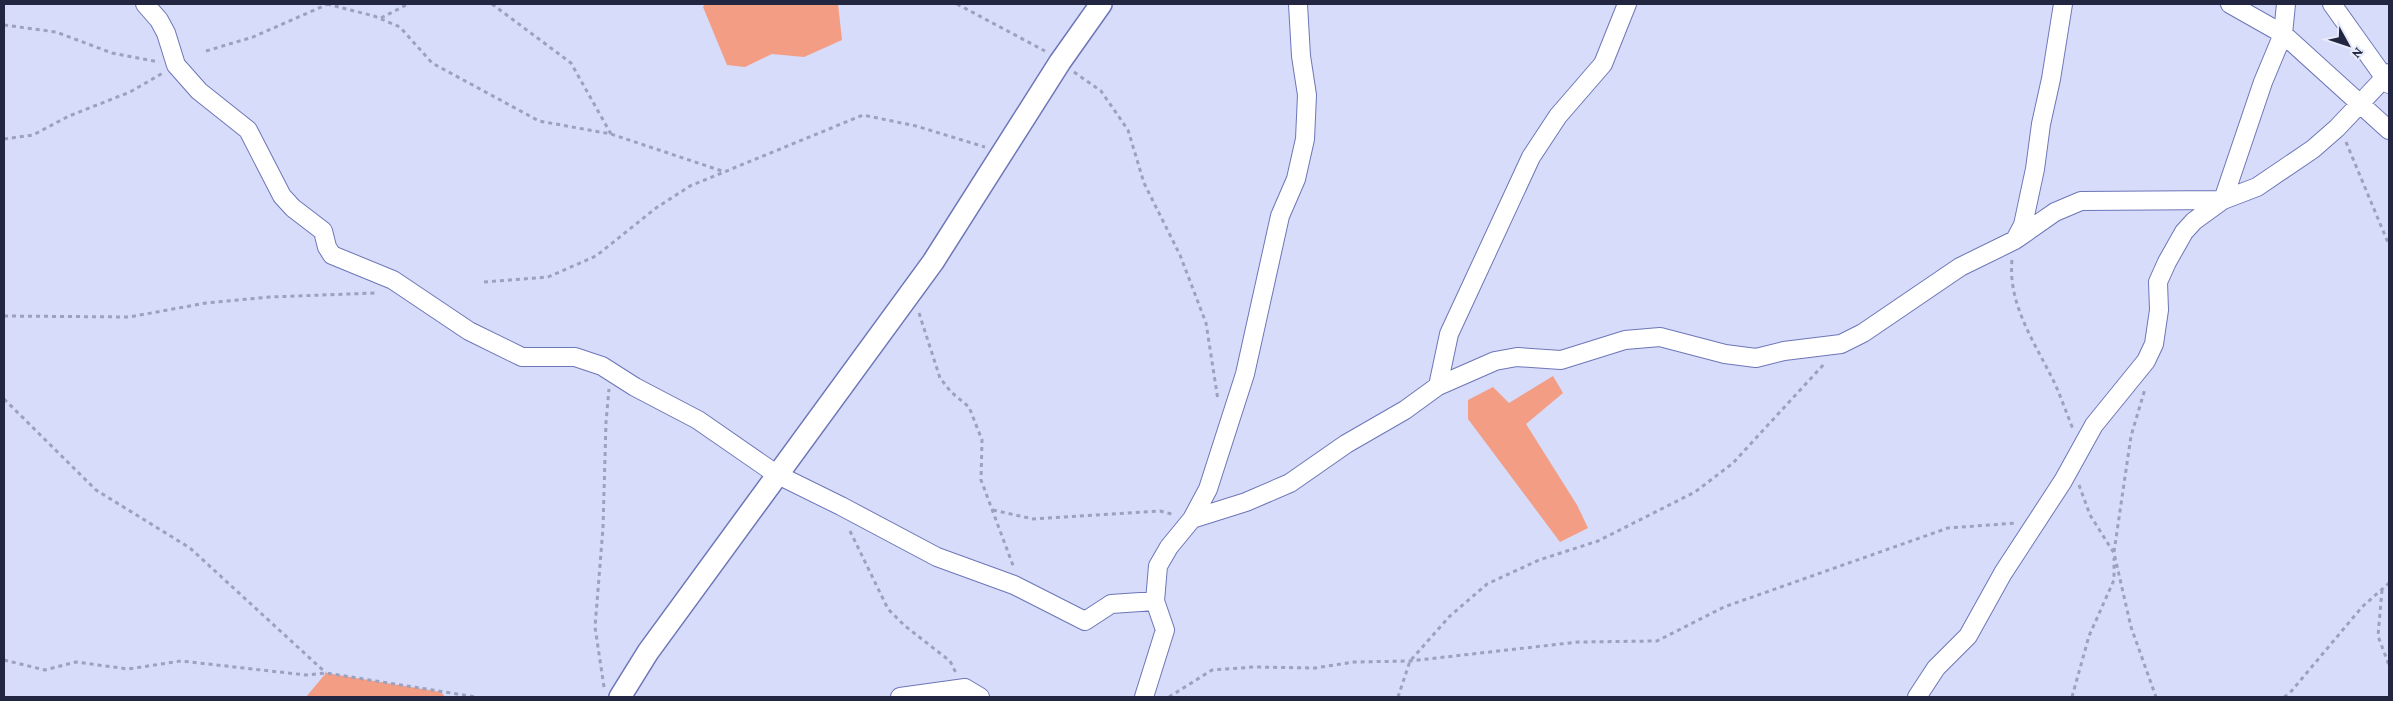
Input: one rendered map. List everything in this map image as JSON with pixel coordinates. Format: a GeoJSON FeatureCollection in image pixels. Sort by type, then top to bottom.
{"type":"FeatureCollection","features":[{"type":"Feature","properties":{"kind":"street"},"geometry":{"type":"LineString","coordinates":[[145,4],[159,20],[166,33],[176,66],[199,91],[248,130],[282,196],[293,208],[323,231],[327,248],[332,255],[384,276],[469,331],[522,357],[575,357],[592,362],[698,420],[776,474],[937,557],[1023,589],[1085,621],[1111,604],[1155,601]]}},
{"type":"Feature","properties":{"kind":"street"},"geometry":{"type":"LineString","coordinates":[[612,693],[648,652],[776,474],[933,262],[1060,62],[1101,4]]}},
{"type":"Feature","properties":{"kind":"street"},"geometry":{"type":"LineString","coordinates":[[1144,697],[1165,630],[1155,601],[1158,566],[1169,547],[1192,519],[1208,489],[1245,374],[1280,216],[1296,179],[1305,139],[1307,94],[1301,56],[1298,4]]}},
{"type":"Feature","properties":{"kind":"street"},"geometry":{"type":"LineString","coordinates":[[1438,386],[1449,334],[1531,157],[1558,116],[1603,64],[1627,4]]}},
{"type":"Feature","properties":{"kind":"street"},"geometry":{"type":"LineString","coordinates":[[2015,240],[2024,225],[2063,4]]}},
{"type":"Feature","properties":{"kind":"street"},"geometry":{"type":"LineString","coordinates":[[2230,4],[2283,34],[2389,130]]}},
{"type":"Feature","properties":{"kind":"street"},"geometry":{"type":"LineString","coordinates":[[2223,200],[2263,82],[2283,34],[2286,4]]}},
{"type":"Feature","properties":{"kind":"street"},"geometry":{"type":"LineString","coordinates":[[1917,697],[1936,668],[1968,636],[2003,573],[2063,481],[2094,425],[2146,361],[2154,344],[2159,310],[2158,282],[2184,232],[2194,221],[2223,200],[2257,187],[2312,149],[2337,128],[2360,103],[2388,78],[2332,4]]}},
{"type":"Feature","properties":{"kind":"street"},"geometry":{"type":"LineString","coordinates":[[1192,519],[1246,502],[1290,483],[1346,444],[1405,410],[1438,386],[1495,361],[1517,357],[1561,360],[1625,340],[1660,337],[1725,354],[1756,358],[1784,351],[1841,344],[1863,333],[1960,267],[2015,240],[2055,212],[2081,201],[2223,200]]}},
{"type":"Feature","properties":{"kind":"street"},"geometry":{"type":"LineString","coordinates":[[900,697],[965,688],[980,697]]}},
{"type":"Feature","properties":{"kind":"path"},"geometry":{"type":"LineString","coordinates":[[206,51],[253,37],[327,4],[380,18],[400,27],[432,63],[538,121],[611,134],[726,172]]}},
{"type":"Feature","properties":{"kind":"path"},"geometry":{"type":"LineString","coordinates":[[380,18],[408,4]]}},
{"type":"Feature","properties":{"kind":"path"},"geometry":{"type":"LineString","coordinates":[[492,4],[571,63],[611,134]]}},
{"type":"Feature","properties":{"kind":"path"},"geometry":{"type":"LineString","coordinates":[[958,4],[1040,48],[1101,91],[1128,130],[1144,183],[1180,255],[1206,323],[1218,398],[1229,425]]}},
{"type":"Feature","properties":{"kind":"path"},"geometry":{"type":"LineString","coordinates":[[4,25],[56,32],[112,53],[176,66]]}},
{"type":"Feature","properties":{"kind":"path"},"geometry":{"type":"LineString","coordinates":[[4,139],[33,135],[69,116],[130,92],[176,66]]}},
{"type":"Feature","properties":{"kind":"path"},"geometry":{"type":"LineString","coordinates":[[484,282],[548,277],[596,256],[656,208],[690,186],[863,115],[916,126],[1002,153]]}},
{"type":"Feature","properties":{"kind":"path"},"geometry":{"type":"LineString","coordinates":[[2337,128],[2354,158],[2389,245]]}},
{"type":"Feature","properties":{"kind":"path"},"geometry":{"type":"LineString","coordinates":[[2015,240],[2011,270],[2014,293],[2026,330],[2050,373],[2080,448]]}},
{"type":"Feature","properties":{"kind":"path"},"geometry":{"type":"LineString","coordinates":[[912,291],[940,378],[951,392],[969,407],[982,440],[981,480],[1023,589]]}},
{"type":"Feature","properties":{"kind":"path"},"geometry":{"type":"LineString","coordinates":[[4,316],[129,318],[206,303],[270,297],[408,292]]}},
{"type":"Feature","properties":{"kind":"path"},"geometry":{"type":"LineString","coordinates":[[1398,697],[1410,660],[1450,616],[1487,584],[1539,560],[1598,541],[1695,492],[1733,464],[1841,344]]}},
{"type":"Feature","properties":{"kind":"path"},"geometry":{"type":"LineString","coordinates":[[2072,697],[2090,636],[2114,580],[2114,553],[2131,436],[2144,397],[2146,361]]}},
{"type":"Feature","properties":{"kind":"path"},"geometry":{"type":"LineString","coordinates":[[611,373],[606,422],[603,528],[594,627],[612,693]]}},
{"type":"Feature","properties":{"kind":"path"},"geometry":{"type":"LineString","coordinates":[[4,399],[96,490],[190,548],[326,673]]}},
{"type":"Feature","properties":{"kind":"path"},"geometry":{"type":"LineString","coordinates":[[2076,476],[2090,515],[2114,553],[2131,627],[2156,697]]}},
{"type":"Feature","properties":{"kind":"path"},"geometry":{"type":"LineString","coordinates":[[992,510],[1033,519],[1160,511],[1192,519]]}},
{"type":"Feature","properties":{"kind":"path"},"geometry":{"type":"LineString","coordinates":[[1169,697],[1212,670],[1254,667],[1315,668],[1354,662],[1410,660],[1578,642],[1657,641],[1724,607],[1948,528],[2036,522]]}},
{"type":"Feature","properties":{"kind":"path"},"geometry":{"type":"LineString","coordinates":[[849,529],[888,609],[905,626],[950,661],[965,688]]}},
{"type":"Feature","properties":{"kind":"path"},"geometry":{"type":"LineString","coordinates":[[2284,697],[2289,694],[2362,607],[2389,583]]}},
{"type":"Feature","properties":{"kind":"path"},"geometry":{"type":"LineString","coordinates":[[2382,590],[2378,636],[2389,665]]}},
{"type":"Feature","properties":{"kind":"path"},"geometry":{"type":"LineString","coordinates":[[4,660],[45,670],[76,662],[128,669],[181,661],[306,676],[326,673],[476,697]]}},
{"type":"Feature","properties":{"kind":"shaded area"},"geometry":{"type":"Polygon","coordinates":[[[705,4],[838,4],[842,40],[804,57],[772,54],[745,67],[727,65],[703,7],[705,4]]]}},
{"type":"Feature","properties":{"kind":"shaded area"},"geometry":{"type":"Polygon","coordinates":[[[1553,376],[1563,393],[1526,424],[1577,505],[1588,528],[1560,542],[1468,419],[1468,400],[1493,387],[1509,403],[1553,376]]]}},
{"type":"Feature","properties":{"kind":"shaded area"},"geometry":{"type":"Polygon","coordinates":[[[326,673],[441,692],[445,697],[306,697],[326,673]]]}}]}
